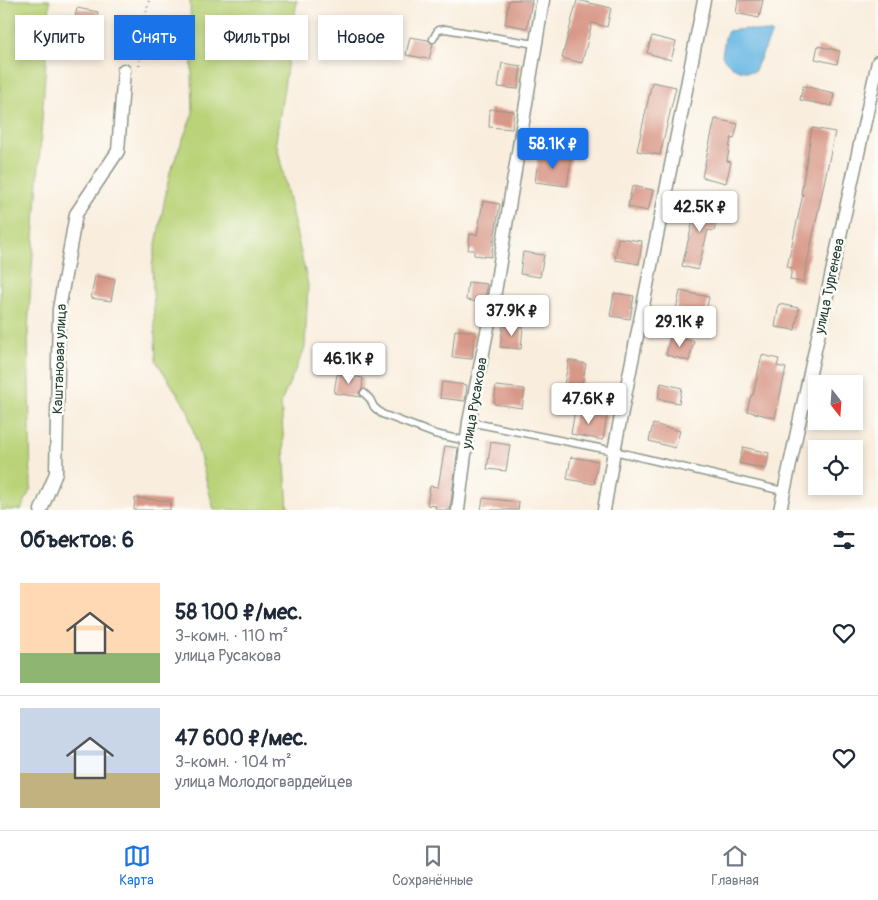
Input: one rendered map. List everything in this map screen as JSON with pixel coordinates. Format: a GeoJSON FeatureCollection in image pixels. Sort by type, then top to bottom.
{"type":"FeatureCollection","features":[{"type":"Feature","properties":{"kind":"street","name":"улица Русакова"},"geometry":{"type":"LineString","coordinates":[[458,510],[469,422],[495,292],[542,0]]}},
{"type":"Feature","properties":{"kind":"street"},"geometry":{"type":"LineString","coordinates":[[604,510],[614,451],[704,0]]}},
{"type":"Feature","properties":{"kind":"street","name":"улица Тургенева"},"geometry":{"type":"LineString","coordinates":[[780,510],[878,62]]}},
{"type":"Feature","properties":{"kind":"street","name":"Каштановая улица"},"geometry":{"type":"LineString","coordinates":[[42,510],[56,473],[59,309],[76,214],[118,151],[124,70]]}},
{"type":"Feature","properties":{"kind":"lane"},"geometry":{"type":"LineString","coordinates":[[433,39],[438,30],[445,29],[535,44]]}},
{"type":"Feature","properties":{"kind":"lane"},"geometry":{"type":"LineString","coordinates":[[364,393],[382,414],[435,434],[467,441]]}},
{"type":"Feature","properties":{"kind":"lane"},"geometry":{"type":"LineString","coordinates":[[469,422],[614,451],[784,492]]}},
{"type":"Feature","properties":{"kind":"path"},"geometry":{"type":"LineString","coordinates":[[124,70],[139,68],[142,31],[149,0]]}},
{"type":"Feature","properties":{"kind":"green space"},"geometry":{"type":"Polygon","coordinates":[[[0,0],[50,0],[49,15],[15,15],[15,60],[46,60],[28,328],[31,488],[21,510],[0,510],[0,0]]]}},
{"type":"Feature","properties":{"kind":"green space"},"geometry":{"type":"Polygon","coordinates":[[[190,0],[297,0],[295,15],[205,15],[205,60],[288,60],[276,141],[308,285],[305,348],[281,402],[288,510],[214,510],[188,410],[156,361],[152,265],[170,172],[193,113],[192,60],[195,60],[195,15],[190,15],[190,0]]]}},
{"type":"Feature","properties":{"kind":"water"},"geometry":{"type":"Polygon","coordinates":[[[746,29],[772,33],[754,72],[736,68],[729,64],[722,56],[725,37],[728,31],[746,29]]]}},
{"type":"Feature","properties":{"kind":"building"},"geometry":{"type":"Polygon","coordinates":[[[509,0],[532,0],[527,28],[505,24],[509,0]]]}},
{"type":"Feature","properties":{"kind":"building"},"geometry":{"type":"Polygon","coordinates":[[[577,0],[611,8],[607,27],[592,23],[582,63],[562,58],[577,0]]]}},
{"type":"Feature","properties":{"kind":"building"},"geometry":{"type":"Polygon","coordinates":[[[738,0],[763,0],[759,18],[736,13],[738,0]]]}},
{"type":"Feature","properties":{"kind":"building"},"geometry":{"type":"Polygon","coordinates":[[[77,8],[98,12],[97,15],[76,15],[77,8]]]}},
{"type":"Feature","properties":{"kind":"building"},"geometry":{"type":"Polygon","coordinates":[[[652,36],[676,42],[671,60],[647,53],[652,36]]]}},
{"type":"Feature","properties":{"kind":"building"},"geometry":{"type":"Polygon","coordinates":[[[410,37],[428,40],[433,44],[429,59],[406,55],[410,37]]]}},
{"type":"Feature","properties":{"kind":"building"},"geometry":{"type":"Polygon","coordinates":[[[818,46],[840,51],[837,64],[815,59],[818,46]]]}},
{"type":"Feature","properties":{"kind":"building"},"geometry":{"type":"Polygon","coordinates":[[[502,63],[521,66],[518,89],[498,87],[502,63]]]}},
{"type":"Feature","properties":{"kind":"building"},"geometry":{"type":"Polygon","coordinates":[[[652,82],[676,87],[660,155],[637,151],[652,82]]]}},
{"type":"Feature","properties":{"kind":"building"},"geometry":{"type":"Polygon","coordinates":[[[803,86],[834,93],[832,106],[800,100],[803,86]]]}},
{"type":"Feature","properties":{"kind":"building"},"geometry":{"type":"Polygon","coordinates":[[[490,109],[514,111],[512,129],[489,127],[490,109]]]}},
{"type":"Feature","properties":{"kind":"building"},"geometry":{"type":"Polygon","coordinates":[[[715,119],[738,124],[734,139],[731,138],[727,161],[731,162],[726,183],[702,177],[715,119]]]}},
{"type":"Feature","properties":{"kind":"building"},"geometry":{"type":"Polygon","coordinates":[[[812,128],[835,132],[803,282],[790,280],[792,268],[787,267],[803,194],[801,194],[812,128]]]}},
{"type":"Feature","properties":{"kind":"building"},"geometry":{"type":"Polygon","coordinates":[[[539,154],[571,159],[567,186],[535,182],[539,154]]]}},
{"type":"Feature","properties":{"kind":"building"},"geometry":{"type":"Polygon","coordinates":[[[632,186],[653,190],[648,211],[628,207],[632,186]]]}},
{"type":"Feature","properties":{"kind":"building"},"geometry":{"type":"Polygon","coordinates":[[[698,200],[721,206],[714,231],[708,230],[698,270],[682,266],[698,200]]]}},
{"type":"Feature","properties":{"kind":"building"},"geometry":{"type":"Polygon","coordinates":[[[483,201],[500,204],[491,257],[474,255],[474,250],[468,250],[470,234],[477,235],[483,201]]]}},
{"type":"Feature","properties":{"kind":"building"},"geometry":{"type":"Polygon","coordinates":[[[618,238],[642,241],[639,264],[615,260],[618,238]]]}},
{"type":"Feature","properties":{"kind":"building"},"geometry":{"type":"Polygon","coordinates":[[[523,252],[544,255],[540,277],[520,274],[523,252]]]}},
{"type":"Feature","properties":{"kind":"building"},"geometry":{"type":"Polygon","coordinates":[[[95,276],[115,279],[111,301],[91,298],[95,276]]]}},
{"type":"Feature","properties":{"kind":"building"},"geometry":{"type":"Polygon","coordinates":[[[468,282],[487,284],[485,303],[466,300],[468,282]]]}},
{"type":"Feature","properties":{"kind":"building"},"geometry":{"type":"Polygon","coordinates":[[[680,291],[709,297],[705,316],[676,309],[680,291]]]}},
{"type":"Feature","properties":{"kind":"building"},"geometry":{"type":"Polygon","coordinates":[[[614,293],[634,296],[630,319],[610,316],[614,293]]]}},
{"type":"Feature","properties":{"kind":"building"},"geometry":{"type":"Polygon","coordinates":[[[779,304],[799,308],[795,330],[775,327],[779,304]]]}},
{"type":"Feature","properties":{"kind":"building"},"geometry":{"type":"Polygon","coordinates":[[[503,324],[523,327],[521,349],[500,347],[503,324]]]}},
{"type":"Feature","properties":{"kind":"building"},"geometry":{"type":"Polygon","coordinates":[[[455,330],[475,332],[472,359],[452,357],[455,330]]]}},
{"type":"Feature","properties":{"kind":"building"},"geometry":{"type":"Polygon","coordinates":[[[670,336],[694,341],[689,361],[666,355],[670,336]]]}},
{"type":"Feature","properties":{"kind":"building"},"geometry":{"type":"Polygon","coordinates":[[[762,355],[779,359],[777,366],[786,368],[775,418],[747,411],[751,395],[753,395],[762,355]]]}},
{"type":"Feature","properties":{"kind":"building"},"geometry":{"type":"Polygon","coordinates":[[[569,360],[586,364],[581,389],[564,385],[569,360]]]}},
{"type":"Feature","properties":{"kind":"building"},"geometry":{"type":"Polygon","coordinates":[[[337,374],[363,378],[362,389],[359,392],[361,397],[334,393],[337,374]]]}},
{"type":"Feature","properties":{"kind":"building"},"geometry":{"type":"Polygon","coordinates":[[[442,382],[467,385],[465,401],[440,398],[442,382]]]}},
{"type":"Feature","properties":{"kind":"building"},"geometry":{"type":"Polygon","coordinates":[[[661,383],[682,388],[679,403],[658,399],[661,383]]]}},
{"type":"Feature","properties":{"kind":"building"},"geometry":{"type":"Polygon","coordinates":[[[496,386],[525,389],[522,408],[494,404],[496,386]]]}},
{"type":"Feature","properties":{"kind":"building"},"geometry":{"type":"Polygon","coordinates":[[[575,410],[607,415],[603,440],[571,434],[575,410]]]}},
{"type":"Feature","properties":{"kind":"building"},"geometry":{"type":"Polygon","coordinates":[[[653,424],[680,431],[675,448],[649,441],[653,424]]]}},
{"type":"Feature","properties":{"kind":"building"},"geometry":{"type":"Polygon","coordinates":[[[491,442],[510,445],[506,471],[487,469],[491,442]]]}},
{"type":"Feature","properties":{"kind":"building"},"geometry":{"type":"Polygon","coordinates":[[[445,446],[458,448],[450,510],[435,510],[436,506],[427,505],[430,486],[438,487],[445,446]]]}},
{"type":"Feature","properties":{"kind":"building"},"geometry":{"type":"Polygon","coordinates":[[[743,447],[769,453],[766,469],[739,463],[743,447]]]}},
{"type":"Feature","properties":{"kind":"building"},"geometry":{"type":"Polygon","coordinates":[[[571,457],[598,461],[594,484],[567,479],[571,457]]]}},
{"type":"Feature","properties":{"kind":"building"},"geometry":{"type":"Polygon","coordinates":[[[135,498],[170,501],[170,510],[134,510],[135,498]]]}},
{"type":"Feature","properties":{"kind":"building"},"geometry":{"type":"Polygon","coordinates":[[[483,498],[519,502],[518,510],[481,510],[483,498]]]}}]}
